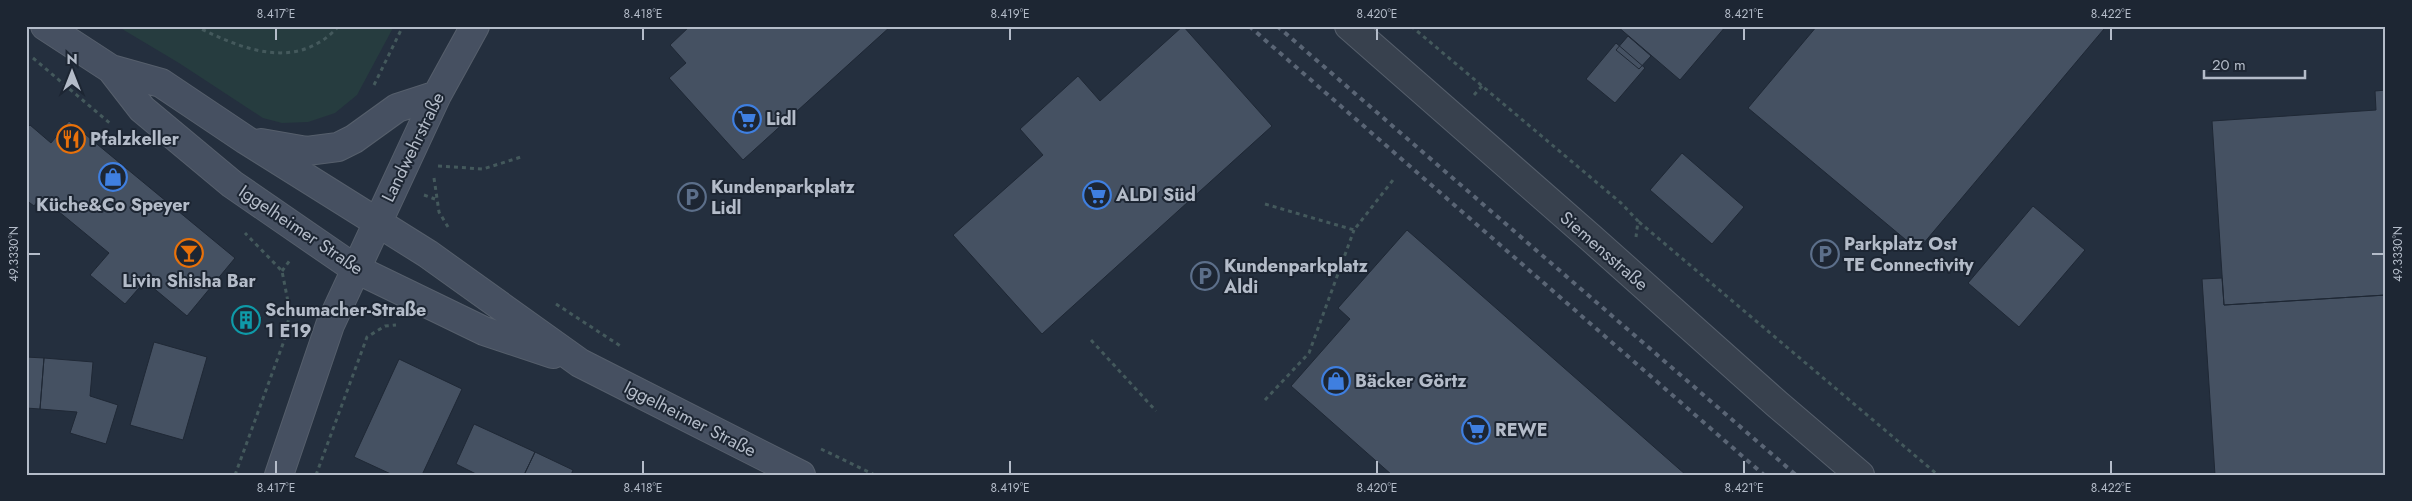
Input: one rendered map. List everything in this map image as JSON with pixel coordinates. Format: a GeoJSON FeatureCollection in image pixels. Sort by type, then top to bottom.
{"type":"FeatureCollection","features":[{"type":"Feature","properties":{"kind":"main road","name":"Iggelheimer Straße"},"geometry":{"type":"LineString","coordinates":[[45,26],[111,69],[161,83],[246,140],[428,254],[580,363]]}},
{"type":"Feature","properties":{"kind":"main road","name":"Landwehrstraße"},"geometry":{"type":"LineString","coordinates":[[279,475],[330,325],[354,268],[437,95],[475,26]]}},
{"type":"Feature","properties":{"kind":"main road","name":"Iggelheimer Straße"},"geometry":{"type":"LineString","coordinates":[[111,69],[142,110],[232,184],[354,268],[484,331],[580,363],[801,475]]}},
{"type":"Feature","properties":{"kind":"main road"},"geometry":{"type":"LineString","coordinates":[[246,140],[307,151],[338,146],[354,139],[397,108],[437,95]]}},
{"type":"Feature","properties":{"kind":"street","name":"Siemensstraße"},"geometry":{"type":"LineString","coordinates":[[1349,26],[1860,475]]}},
{"type":"Feature","properties":{"kind":"path"},"geometry":{"type":"LineString","coordinates":[[195,26],[246,48],[273,53],[299,52],[318,43],[340,26]]}},
{"type":"Feature","properties":{"kind":"path"},"geometry":{"type":"LineString","coordinates":[[370,93],[403,26]]}},
{"type":"Feature","properties":{"kind":"path"},"geometry":{"type":"LineString","coordinates":[[435,166],[483,169],[521,157]]}},
{"type":"Feature","properties":{"kind":"path"},"geometry":{"type":"LineString","coordinates":[[1266,400],[1309,353],[1354,230],[1393,180]]}},
{"type":"Feature","properties":{"kind":"path"},"geometry":{"type":"LineString","coordinates":[[435,199],[438,212],[446,225],[453,231]]}},
{"type":"Feature","properties":{"kind":"path"},"geometry":{"type":"LineString","coordinates":[[1265,204],[1354,230]]}},
{"type":"Feature","properties":{"kind":"path"},"geometry":{"type":"LineString","coordinates":[[1638,221],[1938,475]]}},
{"type":"Feature","properties":{"kind":"path"},"geometry":{"type":"LineString","coordinates":[[235,475],[284,341],[290,312],[282,271]]}},
{"type":"Feature","properties":{"kind":"path"},"geometry":{"type":"LineString","coordinates":[[554,303],[627,350]]}},
{"type":"Feature","properties":{"kind":"path"},"geometry":{"type":"LineString","coordinates":[[316,475],[367,338],[385,326],[399,324]]}},
{"type":"Feature","properties":{"kind":"path"},"geometry":{"type":"LineString","coordinates":[[1092,340],[1156,411]]}},
{"type":"Feature","properties":{"kind":"green space"},"geometry":{"type":"Polygon","coordinates":[[[117,26],[394,26],[357,95],[335,113],[308,122],[282,123],[263,118],[179,63],[117,26]]]}},
{"type":"Feature","properties":{"kind":"building","name":"Lidl"},"geometry":{"type":"Polygon","coordinates":[[[690,26],[891,26],[743,160],[669,78],[686,63],[670,45],[690,26]]]}},
{"type":"Feature","properties":{"kind":"building","name":"ALDI Süd"},"geometry":{"type":"Polygon","coordinates":[[[1183,26],[1272,126],[1042,334],[953,235],[1043,155],[1020,129],[1078,76],[1100,101],[1183,26]]]}},
{"type":"Feature","properties":{"kind":"building"},"geometry":{"type":"Polygon","coordinates":[[[1617,26],[1726,26],[1680,80],[1617,26]]]}},
{"type":"Feature","properties":{"kind":"building"},"geometry":{"type":"Polygon","coordinates":[[[1817,26],[2100,26],[2104,29],[1918,250],[1748,108],[1817,26]]]}},
{"type":"Feature","properties":{"kind":"building"},"geometry":{"type":"Polygon","coordinates":[[[1628,36],[1651,56],[1639,69],[1616,50],[1628,36]]]}},
{"type":"Feature","properties":{"kind":"building"},"geometry":{"type":"Polygon","coordinates":[[[1616,43],[1645,68],[1615,103],[1586,79],[1616,43]]]}},
{"type":"Feature","properties":{"kind":"building"},"geometry":{"type":"Polygon","coordinates":[[[2386,90],[2386,295],[2224,305],[2212,121],[2376,110],[2375,91],[2386,90]]]}},
{"type":"Feature","properties":{"kind":"building"},"geometry":{"type":"Polygon","coordinates":[[[69,121],[235,258],[187,316],[145,281],[125,304],[90,275],[109,253],[41,197],[34,206],[26,200],[26,129],[30,125],[51,143],[69,121]]]}},
{"type":"Feature","properties":{"kind":"building"},"geometry":{"type":"Polygon","coordinates":[[[1682,153],[1744,207],[1712,244],[1650,190],[1682,153]]]}},
{"type":"Feature","properties":{"kind":"building"},"geometry":{"type":"Polygon","coordinates":[[[2033,206],[2085,250],[2019,327],[1968,283],[2033,206]]]}},
{"type":"Feature","properties":{"kind":"building"},"geometry":{"type":"Polygon","coordinates":[[[1407,230],[1686,475],[1392,475],[1291,386],[1350,319],[1338,308],[1407,230]]]}},
{"type":"Feature","properties":{"kind":"building"},"geometry":{"type":"Polygon","coordinates":[[[2222,278],[2224,305],[2386,295],[2386,475],[2215,475],[2202,279],[2222,278]]]}},
{"type":"Feature","properties":{"kind":"building","name":"Schumacher-Straße 1 E19"},"geometry":{"type":"Polygon","coordinates":[[[236,309],[262,317],[257,331],[231,323],[236,309]]]}},
{"type":"Feature","properties":{"kind":"building"},"geometry":{"type":"Polygon","coordinates":[[[154,342],[207,357],[183,440],[130,425],[154,342]]]}},
{"type":"Feature","properties":{"kind":"building"},"geometry":{"type":"Polygon","coordinates":[[[26,357],[44,358],[40,409],[26,408],[26,357]]]}},
{"type":"Feature","properties":{"kind":"building"},"geometry":{"type":"Polygon","coordinates":[[[44,358],[93,362],[90,396],[118,405],[106,444],[70,433],[77,412],[40,409],[44,358]]]}},
{"type":"Feature","properties":{"kind":"building"},"geometry":{"type":"Polygon","coordinates":[[[399,359],[462,389],[422,475],[393,475],[354,457],[399,359]]]}},
{"type":"Feature","properties":{"kind":"building"},"geometry":{"type":"Polygon","coordinates":[[[474,424],[535,452],[524,475],[478,475],[456,464],[474,424]]]}},
{"type":"Feature","properties":{"kind":"building"},"geometry":{"type":"Polygon","coordinates":[[[535,452],[573,470],[571,475],[524,475],[535,452]]]}},
{"type":"Feature","properties":{"kind":"railway"},"geometry":{"type":"LineString","coordinates":[[1249,26],[1764,475]]}},
{"type":"Feature","properties":{"kind":"railway"},"geometry":{"type":"LineString","coordinates":[[1277,26],[1796,475]]}},
{"type":"Feature","properties":{"kind":"place","name":"Lidl"},"geometry":{"type":"Point","coordinates":[747,119]}},
{"type":"Feature","properties":{"kind":"place","name":"Pfalzkeller"},"geometry":{"type":"Point","coordinates":[71,139]}},
{"type":"Feature","properties":{"kind":"place","name":"Küche&Co Speyer"},"geometry":{"type":"Point","coordinates":[113,177]}},
{"type":"Feature","properties":{"kind":"place","name":"ALDI Süd"},"geometry":{"type":"Point","coordinates":[1097,195]}},
{"type":"Feature","properties":{"kind":"place","name":"Kundenparkplatz Lidl"},"geometry":{"type":"Point","coordinates":[692,197]}},
{"type":"Feature","properties":{"kind":"place","name":"Livin Shisha Bar"},"geometry":{"type":"Point","coordinates":[189,253]}},
{"type":"Feature","properties":{"kind":"place","name":"Parkplatz Ost TE Connectivity"},"geometry":{"type":"Point","coordinates":[1825,254]}},
{"type":"Feature","properties":{"kind":"place","name":"Kundenparkplatz Aldi"},"geometry":{"type":"Point","coordinates":[1205,276]}},
{"type":"Feature","properties":{"kind":"place","name":"Schumacher-Straße 1 E19"},"geometry":{"type":"Point","coordinates":[246,320]}},
{"type":"Feature","properties":{"kind":"place","name":"Bäcker Görtz"},"geometry":{"type":"Point","coordinates":[1336,381]}},
{"type":"Feature","properties":{"kind":"place","name":"REWE"},"geometry":{"type":"Point","coordinates":[1476,430]}}]}
